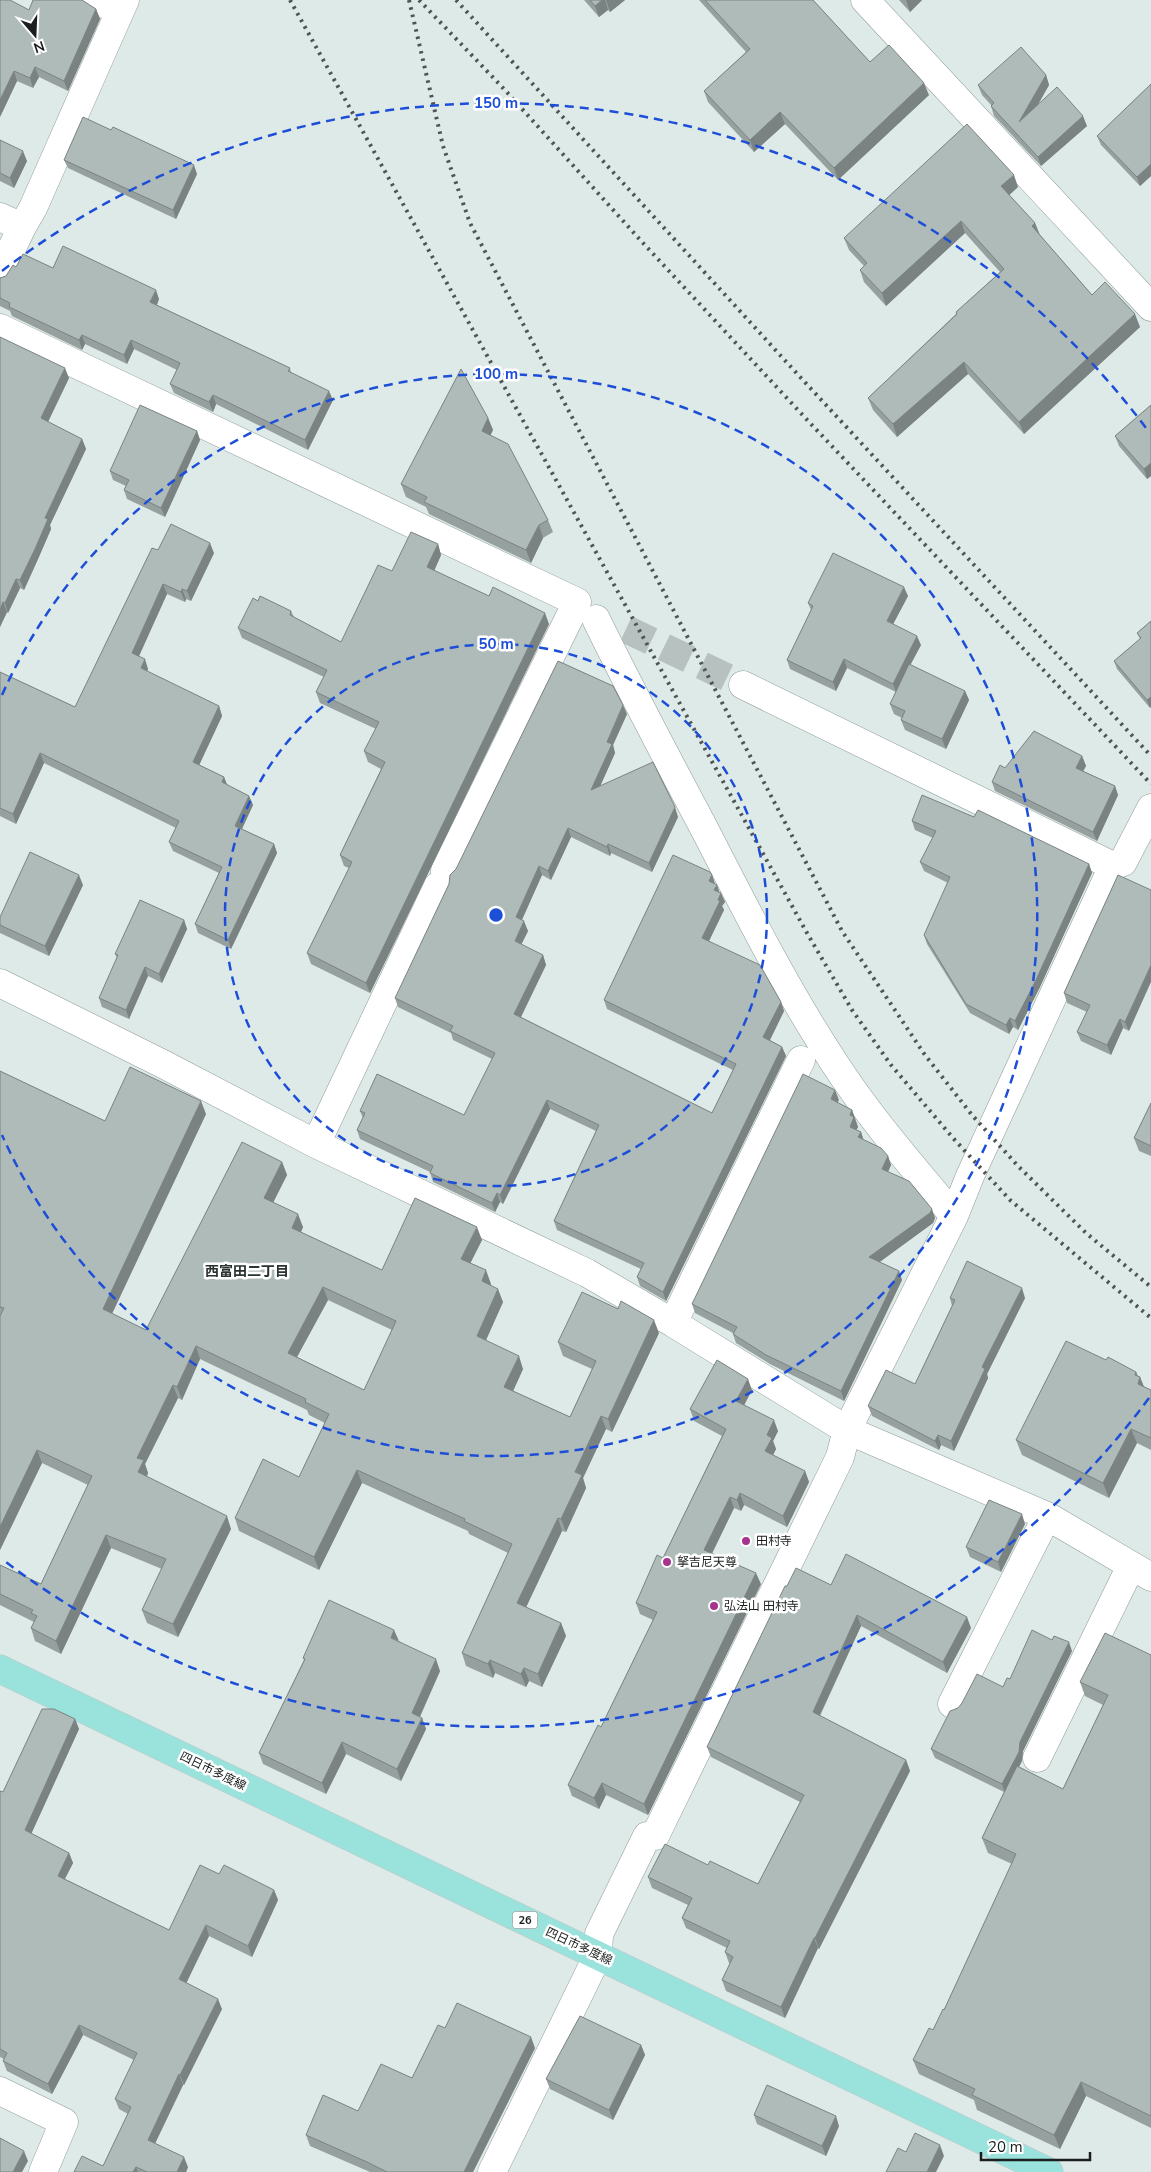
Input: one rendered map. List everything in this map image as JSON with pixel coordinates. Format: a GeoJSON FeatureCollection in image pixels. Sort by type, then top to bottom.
{"type":"FeatureCollection","features":[{"type":"Feature","properties":{"kind":"main road","name":"四日市多度線"},"geometry":{"type":"LineString","coordinates":[[0,1669],[1049,2172]]}},
{"type":"Feature","properties":{"kind":"street"},"geometry":{"type":"LineString","coordinates":[[866,0],[1151,308]]}},
{"type":"Feature","properties":{"kind":"street"},"geometry":{"type":"LineString","coordinates":[[0,273],[11,222],[33,208],[114,4]]}},
{"type":"Feature","properties":{"kind":"street"},"geometry":{"type":"LineString","coordinates":[[0,328],[626,629]]}},
{"type":"Feature","properties":{"kind":"street"},"geometry":{"type":"LineString","coordinates":[[316,1144],[442,879],[587,610]]}},
{"type":"Feature","properties":{"kind":"street"},"geometry":{"type":"LineString","coordinates":[[587,610],[772,959],[836,1065],[868,1110],[954,1216]]}},
{"type":"Feature","properties":{"kind":"street"},"geometry":{"type":"LineString","coordinates":[[743,685],[1113,866]]}},
{"type":"Feature","properties":{"kind":"street"},"geometry":{"type":"LineString","coordinates":[[492,2172],[598,1955],[599,1934],[647,1836],[655,1836],[660,1827],[840,1457],[847,1430],[954,1216],[974,1167],[1113,866],[1123,862],[1151,808]]}},
{"type":"Feature","properties":{"kind":"street"},"geometry":{"type":"LineString","coordinates":[[0,982],[316,1144],[588,1273],[847,1430],[1047,1516],[1141,1572],[1036,1758]]}},
{"type":"Feature","properties":{"kind":"street"},"geometry":{"type":"LineString","coordinates":[[673,1323],[802,1060]]}},
{"type":"Feature","properties":{"kind":"street"},"geometry":{"type":"LineString","coordinates":[[952,1704],[1047,1516]]}},
{"type":"Feature","properties":{"kind":"street"},"geometry":{"type":"LineString","coordinates":[[0,2091],[64,2122],[43,2172]]}},
{"type":"Feature","properties":{"kind":"building"},"geometry":{"type":"Polygon","coordinates":[[[0,0],[10,0],[29,10],[33,0],[82,0],[96,9],[64,81],[35,67],[30,78],[14,71],[0,100],[0,0]]]}},
{"type":"Feature","properties":{"kind":"building"},"geometry":{"type":"Polygon","coordinates":[[[590,0],[602,0],[595,6],[590,0]]]}},
{"type":"Feature","properties":{"kind":"building"},"geometry":{"type":"Polygon","coordinates":[[[705,0],[813,0],[870,62],[889,45],[924,83],[834,168],[780,112],[750,140],[704,91],[750,49],[705,0]]]}},
{"type":"Feature","properties":{"kind":"building"},"geometry":{"type":"Polygon","coordinates":[[[1021,47],[1046,75],[1019,122],[1057,87],[1083,116],[1038,157],[991,106],[994,103],[978,85],[1021,47]]]}},
{"type":"Feature","properties":{"kind":"building"},"geometry":{"type":"Polygon","coordinates":[[[1151,84],[1151,164],[1137,177],[1097,136],[1151,84]]]}},
{"type":"Feature","properties":{"kind":"building"},"geometry":{"type":"Polygon","coordinates":[[[83,117],[111,130],[113,127],[194,165],[173,210],[64,160],[83,117]]]}},
{"type":"Feature","properties":{"kind":"building"},"geometry":{"type":"Polygon","coordinates":[[[967,124],[1014,175],[1001,186],[1035,223],[1032,226],[1092,295],[1105,282],[1135,314],[1019,422],[964,362],[893,424],[868,398],[957,314],[956,312],[1004,269],[961,221],[882,293],[860,270],[867,263],[844,238],[967,124]]]}},
{"type":"Feature","properties":{"kind":"building"},"geometry":{"type":"Polygon","coordinates":[[[0,140],[23,151],[10,178],[0,173],[0,140]]]}},
{"type":"Feature","properties":{"kind":"building"},"geometry":{"type":"Polygon","coordinates":[[[63,246],[156,290],[150,302],[290,368],[288,371],[329,391],[305,440],[213,395],[209,402],[170,384],[180,363],[131,340],[124,355],[82,335],[79,340],[9,307],[10,303],[0,298],[0,278],[6,276],[13,265],[16,267],[23,254],[53,268],[63,246]]]}},
{"type":"Feature","properties":{"kind":"building"},"geometry":{"type":"Polygon","coordinates":[[[0,337],[65,368],[41,418],[82,439],[45,518],[48,519],[35,549],[20,580],[16,579],[0,610],[0,337]]]}},
{"type":"Feature","properties":{"kind":"building"},"geometry":{"type":"Polygon","coordinates":[[[461,369],[488,418],[482,431],[508,444],[548,520],[539,525],[526,550],[424,502],[427,497],[401,484],[461,369]]]}},
{"type":"Feature","properties":{"kind":"building"},"geometry":{"type":"Polygon","coordinates":[[[140,405],[197,431],[161,508],[124,490],[129,480],[110,471],[140,405]]]}},
{"type":"Feature","properties":{"kind":"building"},"geometry":{"type":"Polygon","coordinates":[[[1151,405],[1151,463],[1144,469],[1115,436],[1151,405]]]}},
{"type":"Feature","properties":{"kind":"building"},"geometry":{"type":"Polygon","coordinates":[[[171,524],[210,543],[187,591],[182,589],[181,592],[163,584],[132,653],[145,659],[141,668],[219,706],[193,762],[224,777],[222,782],[249,796],[235,826],[274,844],[228,940],[195,924],[222,867],[169,842],[179,821],[40,753],[13,814],[0,808],[0,672],[75,707],[152,548],[158,550],[171,524]]]}},
{"type":"Feature","properties":{"kind":"building"},"geometry":{"type":"Polygon","coordinates":[[[411,532],[438,544],[427,567],[489,596],[493,587],[545,613],[366,983],[307,953],[352,862],[340,855],[385,762],[364,751],[379,722],[316,692],[327,670],[238,628],[253,598],[258,601],[260,596],[291,611],[290,615],[341,642],[378,565],[392,571],[411,532]]]}},
{"type":"Feature","properties":{"kind":"building"},"geometry":{"type":"Polygon","coordinates":[[[833,553],[904,587],[887,621],[917,636],[893,684],[844,659],[833,682],[787,660],[813,606],[808,603],[833,553]]]}},
{"type":"Feature","properties":{"kind":"building"},"geometry":{"type":"Polygon","coordinates":[[[1151,621],[1151,697],[1147,700],[1114,661],[1141,638],[1137,633],[1151,621]]]}},
{"type":"Feature","properties":{"kind":"building"},"geometry":{"type":"Polygon","coordinates":[[[558,661],[613,686],[623,705],[607,742],[612,744],[591,790],[653,762],[675,807],[649,863],[608,844],[607,847],[568,828],[548,871],[539,866],[516,917],[524,921],[515,941],[543,955],[514,1014],[712,1113],[736,1064],[604,1000],[673,855],[710,872],[712,875],[709,881],[717,885],[714,890],[721,893],[718,900],[720,901],[702,938],[760,965],[781,1002],[763,1037],[782,1047],[663,1292],[637,1277],[644,1263],[554,1221],[599,1125],[547,1100],[500,1195],[497,1193],[492,1203],[430,1173],[433,1166],[357,1130],[365,1113],[360,1111],[377,1074],[464,1115],[495,1053],[450,1031],[453,1026],[395,998],[449,884],[450,875],[456,869],[558,661]]]}},
{"type":"Feature","properties":{"kind":"building"},"geometry":{"type":"Polygon","coordinates":[[[909,664],[965,691],[942,739],[901,720],[905,711],[890,704],[909,664]]]}},
{"type":"Feature","properties":{"kind":"building"},"geometry":{"type":"Polygon","coordinates":[[[1034,731],[1082,756],[1076,768],[1115,786],[1093,832],[992,782],[1000,765],[1005,768],[1034,731]]]}},
{"type":"Feature","properties":{"kind":"building"},"geometry":{"type":"Polygon","coordinates":[[[922,795],[974,817],[978,810],[1089,864],[1036,980],[1015,1021],[1010,1018],[1006,1025],[966,1004],[924,935],[950,877],[920,862],[936,831],[912,821],[922,795]]]}},
{"type":"Feature","properties":{"kind":"building"},"geometry":{"type":"Polygon","coordinates":[[[30,852],[79,875],[45,946],[0,925],[0,917],[30,852]]]}},
{"type":"Feature","properties":{"kind":"building"},"geometry":{"type":"Polygon","coordinates":[[[1118,875],[1151,890],[1151,965],[1125,1022],[1120,1019],[1107,1045],[1077,1032],[1090,1005],[1064,993],[1118,875]]]}},
{"type":"Feature","properties":{"kind":"building"},"geometry":{"type":"Polygon","coordinates":[[[140,900],[184,920],[159,974],[145,967],[126,1010],[99,998],[118,955],[115,954],[140,900]]]}},
{"type":"Feature","properties":{"kind":"building"},"geometry":{"type":"Polygon","coordinates":[[[130,1067],[201,1101],[103,1309],[146,1330],[242,1142],[282,1162],[264,1198],[298,1214],[292,1228],[382,1270],[415,1198],[477,1227],[461,1259],[486,1270],[482,1281],[498,1289],[477,1336],[519,1356],[504,1387],[570,1417],[596,1361],[558,1342],[582,1292],[618,1309],[621,1301],[654,1320],[608,1419],[601,1416],[575,1472],[582,1475],[561,1519],[558,1518],[517,1603],[561,1623],[538,1674],[524,1668],[521,1674],[490,1660],[488,1664],[462,1653],[512,1544],[464,1521],[465,1519],[357,1470],[314,1557],[235,1518],[263,1459],[299,1477],[329,1414],[305,1402],[306,1399],[196,1346],[177,1387],[173,1385],[137,1458],[144,1460],[138,1472],[227,1516],[173,1624],[142,1610],[166,1559],[106,1535],[56,1641],[31,1628],[37,1616],[31,1613],[33,1610],[0,1594],[0,1565],[41,1584],[92,1476],[37,1450],[0,1527],[0,1316],[4,1308],[0,1307],[0,1071],[105,1121],[130,1067]],[[323,1287],[288,1353],[364,1390],[396,1321],[323,1287]]]}},
{"type":"Feature","properties":{"kind":"building"},"geometry":{"type":"Polygon","coordinates":[[[803,1074],[835,1090],[831,1099],[852,1110],[850,1115],[854,1117],[850,1127],[861,1132],[858,1137],[881,1148],[888,1156],[882,1169],[909,1181],[932,1209],[930,1213],[869,1257],[899,1271],[841,1391],[766,1355],[733,1334],[737,1327],[692,1304],[803,1074]]]}},
{"type":"Feature","properties":{"kind":"building"},"geometry":{"type":"Polygon","coordinates":[[[1151,1103],[1151,1146],[1134,1138],[1151,1103]]]}},
{"type":"Feature","properties":{"kind":"building"},"geometry":{"type":"Polygon","coordinates":[[[967,1261],[1022,1288],[982,1367],[985,1369],[951,1441],[938,1435],[935,1441],[868,1406],[886,1370],[915,1384],[955,1300],[950,1298],[967,1261]]]}},
{"type":"Feature","properties":{"kind":"building"},"geometry":{"type":"Polygon","coordinates":[[[1066,1341],[1106,1360],[1108,1357],[1136,1372],[1135,1375],[1140,1377],[1138,1384],[1151,1390],[1151,1438],[1131,1429],[1103,1483],[1016,1440],[1066,1341]]]}},
{"type":"Feature","properties":{"kind":"building"},"geometry":{"type":"Polygon","coordinates":[[[717,1360],[748,1379],[736,1401],[774,1420],[767,1435],[772,1438],[765,1451],[805,1471],[783,1516],[740,1493],[737,1500],[730,1497],[704,1550],[756,1573],[644,1804],[602,1783],[594,1798],[568,1785],[598,1725],[601,1727],[657,1612],[636,1603],[657,1555],[663,1558],[726,1429],[690,1409],[717,1360]]]}},
{"type":"Feature","properties":{"kind":"building"},"geometry":{"type":"Polygon","coordinates":[[[989,1500],[1022,1514],[998,1562],[966,1547],[989,1500]]]}},
{"type":"Feature","properties":{"kind":"building"},"geometry":{"type":"Polygon","coordinates":[[[846,1554],[967,1617],[943,1662],[857,1615],[813,1712],[906,1760],[814,1938],[781,2007],[722,1980],[733,1957],[725,1952],[730,1941],[682,1918],[692,1898],[648,1877],[665,1844],[708,1865],[710,1861],[758,1884],[804,1795],[707,1747],[785,1586],[787,1586],[796,1568],[831,1585],[846,1554]]]}},
{"type":"Feature","properties":{"kind":"building"},"geometry":{"type":"Polygon","coordinates":[[[329,1600],[394,1630],[391,1638],[436,1659],[412,1713],[422,1718],[397,1769],[342,1742],[322,1783],[259,1753],[305,1659],[303,1658],[329,1600]]]}},
{"type":"Feature","properties":{"kind":"building"},"geometry":{"type":"Polygon","coordinates":[[[1032,1630],[1052,1640],[1054,1636],[1069,1642],[1020,1742],[1019,1752],[1002,1784],[931,1749],[950,1711],[958,1708],[962,1703],[977,1674],[1003,1687],[1007,1678],[1010,1679],[1032,1630]]]}},
{"type":"Feature","properties":{"kind":"building"},"geometry":{"type":"Polygon","coordinates":[[[1105,1633],[1151,1655],[1151,2116],[1081,2082],[1054,2135],[972,2095],[975,2089],[913,2060],[929,2028],[933,2030],[944,2010],[1016,1854],[982,1838],[1017,1766],[1063,1789],[1108,1695],[1080,1682],[1105,1633]]]}},
{"type":"Feature","properties":{"kind":"building"},"geometry":{"type":"Polygon","coordinates":[[[42,1709],[54,1709],[75,1719],[25,1830],[69,1853],[58,1876],[169,1930],[200,1865],[219,1874],[224,1865],[274,1890],[248,1946],[206,1925],[179,1979],[218,1999],[179,2074],[148,2140],[184,2157],[177,2172],[147,2172],[136,2167],[133,2172],[74,2172],[82,2156],[103,2166],[131,2107],[115,2099],[137,2053],[79,2025],[48,2084],[3,2061],[7,2053],[0,2049],[0,1791],[3,1792],[42,1709]]]}},
{"type":"Feature","properties":{"kind":"building"},"geometry":{"type":"Polygon","coordinates":[[[457,2003],[531,2037],[464,2172],[387,2172],[306,2135],[323,2095],[358,2111],[381,2064],[412,2078],[438,2025],[445,2028],[457,2003]]]}},
{"type":"Feature","properties":{"kind":"building"},"geometry":{"type":"Polygon","coordinates":[[[580,2016],[641,2045],[609,2110],[546,2079],[580,2016]]]}},
{"type":"Feature","properties":{"kind":"building"},"geometry":{"type":"Polygon","coordinates":[[[767,2085],[836,2116],[822,2146],[754,2115],[767,2085]]]}},
{"type":"Feature","properties":{"kind":"building"},"geometry":{"type":"Polygon","coordinates":[[[915,2133],[940,2145],[927,2172],[886,2172],[898,2148],[906,2152],[915,2133]]]}},
{"type":"Feature","properties":{"kind":"building"},"geometry":{"type":"Polygon","coordinates":[[[0,2138],[24,2151],[13,2172],[0,2172],[0,2138]]]}},
{"type":"Feature","properties":{"kind":"tunnel"},"geometry":{"type":"LineString","coordinates":[[626,629],[743,685]]}},
{"type":"Feature","properties":{"kind":"railway"},"geometry":{"type":"LineString","coordinates":[[290,0],[807,933],[852,1010],[891,1065],[953,1138],[1010,1200],[1151,1318]]}},
{"type":"Feature","properties":{"kind":"railway"},"geometry":{"type":"LineString","coordinates":[[409,0],[443,146],[470,223],[842,931],[925,1055],[972,1115],[1018,1166],[1086,1233],[1151,1287]]}},
{"type":"Feature","properties":{"kind":"railway"},"geometry":{"type":"LineString","coordinates":[[419,0],[505,90],[643,243],[811,424],[1151,784]]}},
{"type":"Feature","properties":{"kind":"railway"},"geometry":{"type":"LineString","coordinates":[[456,0],[801,378],[1151,756]]}},
{"type":"Feature","properties":{"kind":"place","name":"田村寺"},"geometry":{"type":"Point","coordinates":[746,1541]}},
{"type":"Feature","properties":{"kind":"place","name":"拏吉尼天尊"},"geometry":{"type":"Point","coordinates":[667,1562]}},
{"type":"Feature","properties":{"kind":"place","name":"弘法山 田村寺"},"geometry":{"type":"Point","coordinates":[714,1606]}},
{"type":"Feature","properties":{"kind":"district","name":"西富田二丁目"},"geometry":{"type":"Point","coordinates":[247,1271]}}]}
